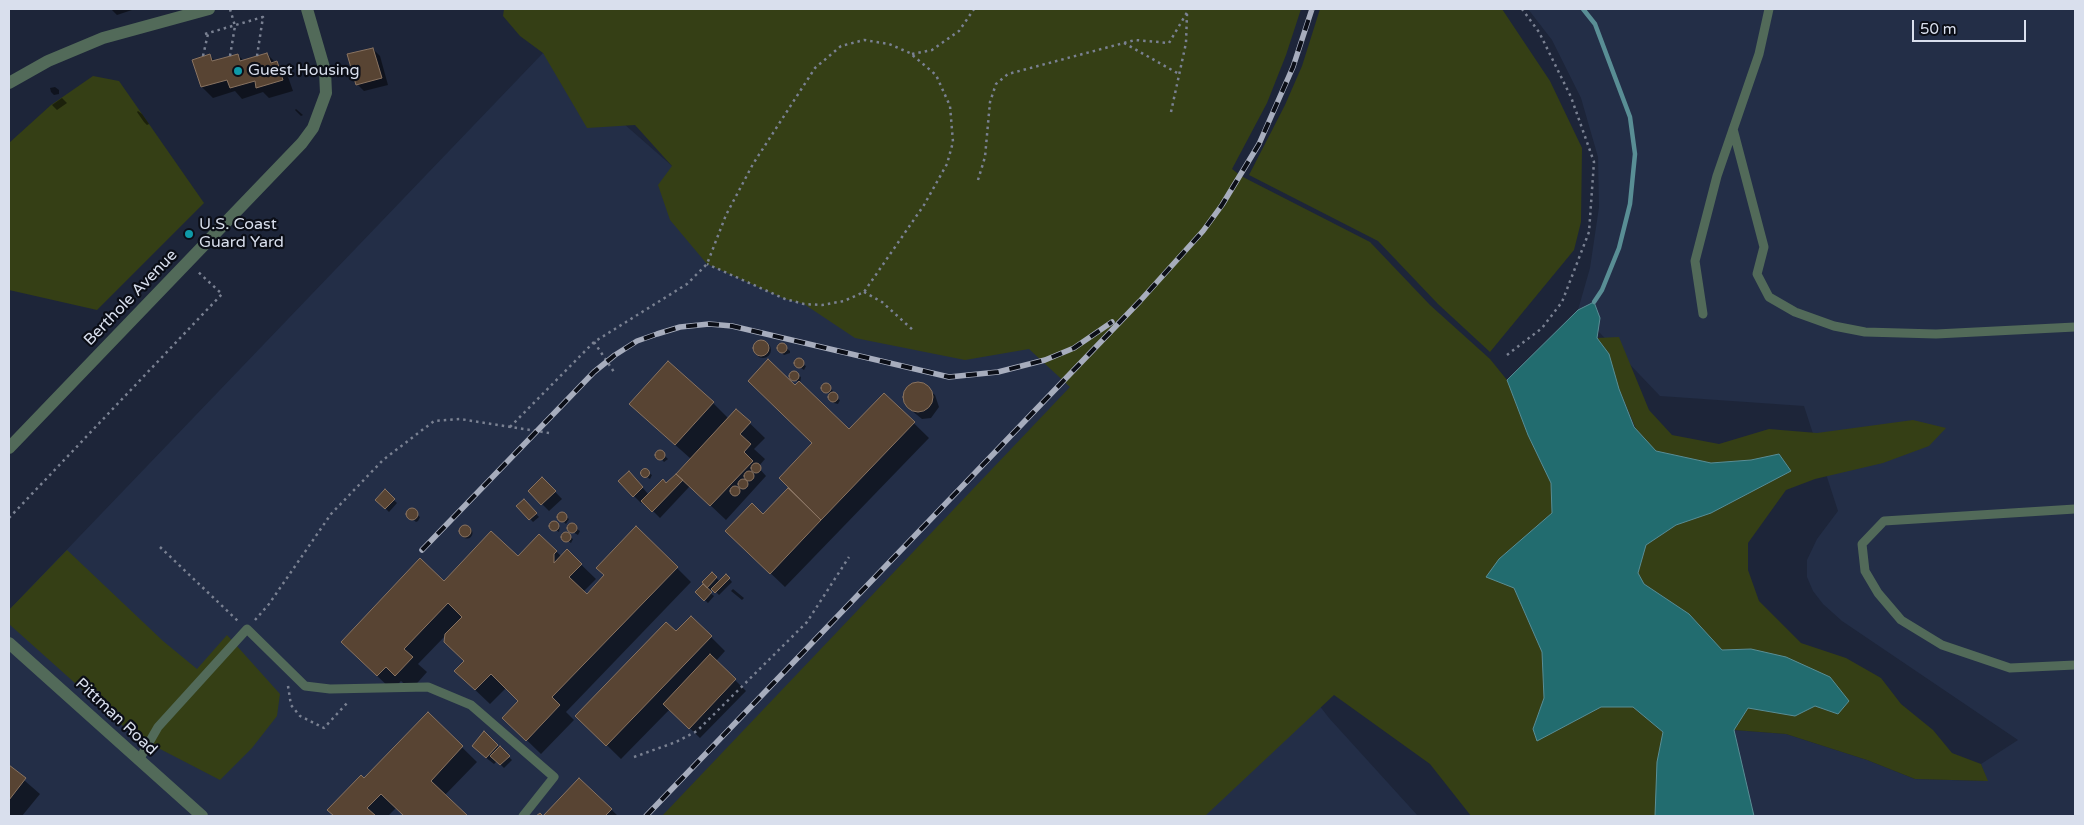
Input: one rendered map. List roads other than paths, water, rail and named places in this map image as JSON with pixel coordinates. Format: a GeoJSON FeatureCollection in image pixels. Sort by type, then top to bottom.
{"type":"FeatureCollection","features":[{"type":"Feature","properties":{"kind":"street"},"geometry":{"type":"LineString","coordinates":[[9,83],[48,62],[103,38],[209,9]]}},
{"type":"Feature","properties":{"kind":"street","name":"Berthole Avenue"},"geometry":{"type":"LineString","coordinates":[[9,448],[302,143],[313,128],[326,93],[325,71],[307,9]]}},
{"type":"Feature","properties":{"kind":"street","name":"Pittman Road"},"geometry":{"type":"LineString","coordinates":[[9,643],[202,816]]}},
{"type":"Feature","properties":{"kind":"lane"},"geometry":{"type":"LineString","coordinates":[[1703,314],[1695,261],[1716,176],[1759,54],[1769,9]]}},
{"type":"Feature","properties":{"kind":"lane"},"geometry":{"type":"LineString","coordinates":[[1733,129],[1764,247],[1757,274],[1769,297],[1795,312],[1834,326],[1865,332],[1936,334],[2075,326]]}},
{"type":"Feature","properties":{"kind":"lane"},"geometry":{"type":"LineString","coordinates":[[2075,509],[1884,521],[1862,544],[1865,571],[1878,593],[1901,620],[1942,644],[2010,668],[2075,665]]}},
{"type":"Feature","properties":{"kind":"lane"},"geometry":{"type":"LineString","coordinates":[[139,760],[158,727],[247,629],[287,671],[305,686],[330,689],[428,687],[471,705],[554,777],[523,816]]}},
{"type":"Feature","properties":{"kind":"waterway"},"geometry":{"type":"LineString","coordinates":[[1583,9],[1595,24],[1630,117],[1635,154],[1630,204],[1619,248],[1602,290],[1594,302]]}},
{"type":"Feature","properties":{"kind":"railway"},"geometry":{"type":"LineString","coordinates":[[646,816],[1140,301],[1203,231],[1222,205],[1259,144],[1293,67],[1312,9]]}},
{"type":"Feature","properties":{"kind":"railway"},"geometry":{"type":"LineString","coordinates":[[422,550],[594,372],[615,355],[637,341],[657,334],[680,327],[709,324],[732,326],[949,377],[998,372],[1045,360],[1074,348],[1112,322]]}},
{"type":"Feature","properties":{"kind":"place","name":"Guest Housing"},"geometry":{"type":"Point","coordinates":[238,71]}},
{"type":"Feature","properties":{"kind":"place","name":"U.S. Coast Guard Yard"},"geometry":{"type":"Point","coordinates":[189,234]}}]}
